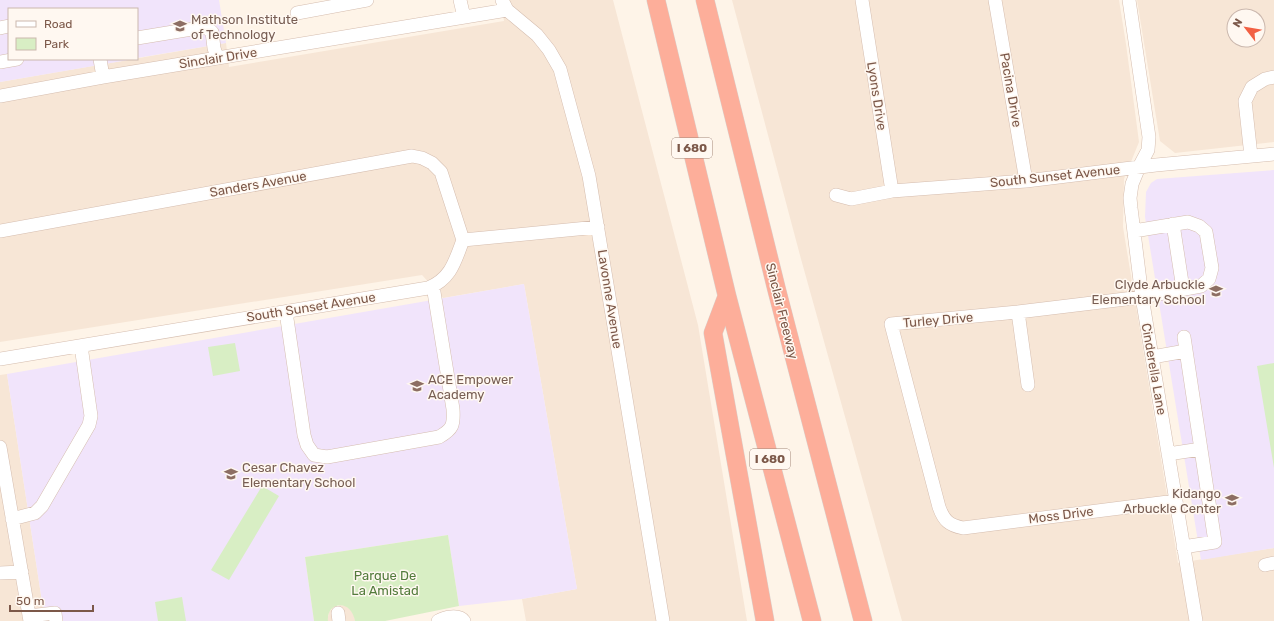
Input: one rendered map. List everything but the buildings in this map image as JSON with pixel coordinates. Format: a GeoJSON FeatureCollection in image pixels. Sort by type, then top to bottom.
{"type":"FeatureCollection","features":[{"type":"Feature","properties":{"kind":"highway","name":"I 680"},"geometry":{"type":"LineString","coordinates":[[656,0],[727,296],[812,621]]}},
{"type":"Feature","properties":{"kind":"highway","name":"Sinclair Freeway"},"geometry":{"type":"LineString","coordinates":[[705,0],[776,291],[863,621]]}},
{"type":"Feature","properties":{"kind":"highway"},"geometry":{"type":"LineString","coordinates":[[727,296],[712,334],[765,621]]}},
{"type":"Feature","properties":{"kind":"street"},"geometry":{"type":"LineString","coordinates":[[297,13],[366,0]]}},
{"type":"Feature","properties":{"kind":"street"},"geometry":{"type":"LineString","coordinates":[[460,0],[464,17]]}},
{"type":"Feature","properties":{"kind":"street","name":"Lyons Drive"},"geometry":{"type":"LineString","coordinates":[[862,0],[892,191]]}},
{"type":"Feature","properties":{"kind":"street","name":"Pacina Drive"},"geometry":{"type":"LineString","coordinates":[[995,0],[1026,181]]}},
{"type":"Feature","properties":{"kind":"street","name":"Cinderella Lane"},"geometry":{"type":"LineString","coordinates":[[1129,0],[1149,137],[1148,150],[1132,184],[1130,198],[1142,297],[1196,621]]}},
{"type":"Feature","properties":{"kind":"street","name":"Sinclair Drive"},"geometry":{"type":"LineString","coordinates":[[0,96],[103,77],[464,17],[504,5]]}},
{"type":"Feature","properties":{"kind":"street","name":"Lavonne Avenue"},"geometry":{"type":"LineString","coordinates":[[504,5],[537,35],[549,50],[560,69],[589,176],[663,621]]}},
{"type":"Feature","properties":{"kind":"street"},"geometry":{"type":"LineString","coordinates":[[138,38],[204,27],[212,32],[217,58]]}},
{"type":"Feature","properties":{"kind":"street"},"geometry":{"type":"LineString","coordinates":[[0,62],[11,60]]}},
{"type":"Feature","properties":{"kind":"street"},"geometry":{"type":"LineString","coordinates":[[100,60],[103,77]]}},
{"type":"Feature","properties":{"kind":"street"},"geometry":{"type":"LineString","coordinates":[[1251,156],[1246,101],[1252,87],[1265,79],[1274,78]]}},
{"type":"Feature","properties":{"kind":"street","name":"South Sunset Avenue"},"geometry":{"type":"LineString","coordinates":[[836,195],[851,199],[892,191],[1026,181],[1139,167],[1274,154]]}},
{"type":"Feature","properties":{"kind":"street","name":"Sanders Avenue"},"geometry":{"type":"LineString","coordinates":[[0,231],[412,156],[422,158],[432,163],[441,172],[463,240]]}},
{"type":"Feature","properties":{"kind":"street","name":"Turley Drive"},"geometry":{"type":"LineString","coordinates":[[947,522],[939,507],[891,324],[1018,312],[1142,297],[1201,286],[1209,279],[1212,268],[1206,232],[1199,226],[1188,222],[1173,224]]}},
{"type":"Feature","properties":{"kind":"street"},"geometry":{"type":"LineString","coordinates":[[1134,231],[1173,224],[1183,289]]}},
{"type":"Feature","properties":{"kind":"street"},"geometry":{"type":"LineString","coordinates":[[463,240],[598,227]]}},
{"type":"Feature","properties":{"kind":"street","name":"South Sunset Avenue"},"geometry":{"type":"LineString","coordinates":[[0,359],[428,288],[437,284],[446,277],[452,267],[463,240]]}},
{"type":"Feature","properties":{"kind":"street"},"geometry":{"type":"LineString","coordinates":[[286,312],[304,435],[307,445],[314,455],[327,457],[439,437],[450,431],[454,422],[453,409],[433,286]]}},
{"type":"Feature","properties":{"kind":"street"},"geometry":{"type":"LineString","coordinates":[[1018,312],[1028,385]]}},
{"type":"Feature","properties":{"kind":"street"},"geometry":{"type":"LineString","coordinates":[[1184,337],[1215,542],[1184,546]]}},
{"type":"Feature","properties":{"kind":"street"},"geometry":{"type":"LineString","coordinates":[[12,519],[35,513],[42,506],[89,425],[91,416],[81,346]]}},
{"type":"Feature","properties":{"kind":"street"},"geometry":{"type":"LineString","coordinates":[[1152,357],[1186,351]]}},
{"type":"Feature","properties":{"kind":"street"},"geometry":{"type":"LineString","coordinates":[[0,447],[29,619],[54,613],[56,621]]}},
{"type":"Feature","properties":{"kind":"street"},"geometry":{"type":"LineString","coordinates":[[1168,454],[1201,449]]}},
{"type":"Feature","properties":{"kind":"street","name":"Moss Drive"},"geometry":{"type":"LineString","coordinates":[[947,522],[954,526],[963,528],[1176,501]]}},
{"type":"Feature","properties":{"kind":"street"},"geometry":{"type":"LineString","coordinates":[[0,573],[22,572]]}},
{"type":"Feature","properties":{"kind":"street"},"geometry":{"type":"LineString","coordinates":[[438,621],[443,618],[458,617],[462,618],[464,621]]}},
{"type":"Feature","properties":{"kind":"shaded area","name":"Mathson Institute of Technology"},"geometry":{"type":"Polygon","coordinates":[[[0,0],[219,0],[226,43],[138,58],[138,8],[8,8],[8,60],[128,60],[0,82],[0,0]]]}},
{"type":"Feature","properties":{"kind":"shaded area"},"geometry":{"type":"Polygon","coordinates":[[[501,0],[613,0],[698,325],[747,621],[526,621],[522,599],[577,589],[524,284],[443,298],[422,275],[0,342],[0,82],[127,60],[138,60],[138,58],[226,43],[229,67],[504,21],[501,0]]]}},
{"type":"Feature","properties":{"kind":"shaded area"},"geometry":{"type":"Polygon","coordinates":[[[732,0],[1119,0],[1139,142],[1124,179],[1123,227],[1178,563],[1274,548],[1274,621],[902,621],[801,259],[732,0]]]}},
{"type":"Feature","properties":{"kind":"shaded area"},"geometry":{"type":"Polygon","coordinates":[[[1137,0],[1274,0],[1274,142],[1175,153],[1160,141],[1137,0]]]}},
{"type":"Feature","properties":{"kind":"shaded area","name":"Clyde Arbuckle Elementary School"},"geometry":{"type":"Polygon","coordinates":[[[1274,170],[1274,548],[1201,560],[1145,217],[1146,192],[1151,183],[1157,179],[1274,170]]]}},
{"type":"Feature","properties":{"kind":"shaded area","name":"Cesar Chavez Elementary School"},"geometry":{"type":"Polygon","coordinates":[[[524,284],[577,589],[522,599],[459,606],[448,535],[305,557],[314,621],[45,621],[7,374],[524,284]]]}},
{"type":"Feature","properties":{"kind":"shaded area"},"geometry":{"type":"Polygon","coordinates":[[[7,374],[45,621],[0,621],[0,375],[7,374]]]}},
{"type":"Feature","properties":{"kind":"shaded area"},"geometry":{"type":"Polygon","coordinates":[[[340,605],[346,606],[350,609],[354,615],[355,621],[328,621],[329,612],[333,608],[340,605]]]}},
{"type":"Feature","properties":{"kind":"green space"},"geometry":{"type":"Polygon","coordinates":[[[235,343],[240,371],[213,376],[208,347],[235,343]]]}},
{"type":"Feature","properties":{"kind":"green space"},"geometry":{"type":"Polygon","coordinates":[[[1274,363],[1274,468],[1257,366],[1274,363]]]}},
{"type":"Feature","properties":{"kind":"green space"},"geometry":{"type":"Polygon","coordinates":[[[262,486],[279,496],[229,580],[211,570],[262,486]]]}},
{"type":"Feature","properties":{"kind":"green space","name":"Parque De La Amistad"},"geometry":{"type":"Polygon","coordinates":[[[448,535],[459,606],[385,621],[355,621],[353,614],[349,609],[339,605],[331,610],[328,615],[328,621],[314,621],[305,557],[448,535]]]}},
{"type":"Feature","properties":{"kind":"green space"},"geometry":{"type":"Polygon","coordinates":[[[182,597],[186,621],[158,621],[155,602],[182,597]]]}},
{"type":"Feature","properties":{"kind":"place","name":"Mathson Institute of Technology"},"geometry":{"type":"Point","coordinates":[180,26]}},
{"type":"Feature","properties":{"kind":"place","name":"Clyde Arbuckle Elementary School"},"geometry":{"type":"Point","coordinates":[1216,291]}},
{"type":"Feature","properties":{"kind":"place","name":"ACE Empower Academy"},"geometry":{"type":"Point","coordinates":[417,386]}},
{"type":"Feature","properties":{"kind":"place","name":"Cesar Chavez Elementary School"},"geometry":{"type":"Point","coordinates":[231,474]}},
{"type":"Feature","properties":{"kind":"place","name":"Kidango Arbuckle Center"},"geometry":{"type":"Point","coordinates":[1232,500]}}]}
